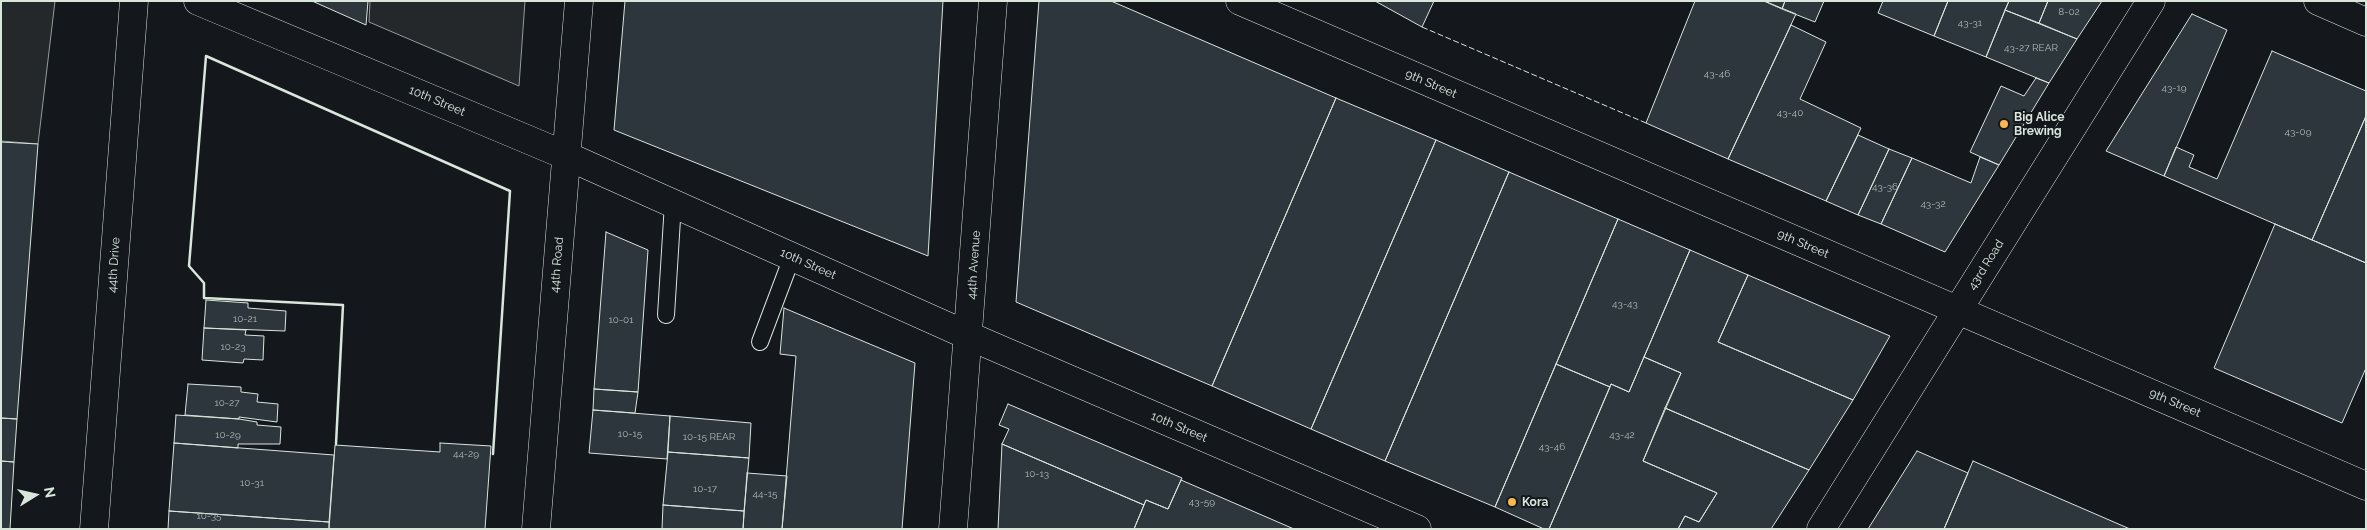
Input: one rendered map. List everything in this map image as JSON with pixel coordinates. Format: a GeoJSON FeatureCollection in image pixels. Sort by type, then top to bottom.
{"type":"FeatureCollection","features":[{"type":"Feature","properties":{"kind":"street","name":"44th Drive"},"geometry":{"type":"LineString","coordinates":[[94,529],[134,1]]}},
{"type":"Feature","properties":{"kind":"street","name":"10th Street"},"geometry":{"type":"LineString","coordinates":[[198,1],[566,156],[969,336],[1417,529]]}},
{"type":"Feature","properties":{"kind":"street","name":"44th Road"},"geometry":{"type":"LineString","coordinates":[[536,529],[579,1]]}},
{"type":"Feature","properties":{"kind":"street","name":"44th Avenue"},"geometry":{"type":"LineString","coordinates":[[953,529],[993,1]]}},
{"type":"Feature","properties":{"kind":"street","name":"9th Street"},"geometry":{"type":"LineString","coordinates":[[1240,1],[2366,486]]}},
{"type":"Feature","properties":{"kind":"street","name":"43rd Road"},"geometry":{"type":"LineString","coordinates":[[1821,529],[2151,1]]}},
{"type":"Feature","properties":{"kind":"street"},"geometry":{"type":"LineString","coordinates":[[2318,1],[2366,22]]}},
{"type":"Feature","properties":{"kind":"lane"},"geometry":{"type":"LineString","coordinates":[[666,315],[673,203]]}},
{"type":"Feature","properties":{"kind":"lane"},"geometry":{"type":"LineString","coordinates":[[760,342],[792,257]]}},
{"type":"Feature","properties":{"kind":"shaded area"},"geometry":{"type":"Polygon","coordinates":[[[1,1],[55,1],[38,144],[1,141],[1,1]]]}},
{"type":"Feature","properties":{"kind":"shaded area"},"geometry":{"type":"Polygon","coordinates":[[[370,1],[525,1],[519,86],[369,22],[370,1]]]}},
{"type":"Feature","properties":{"kind":"building"},"geometry":{"type":"Polygon","coordinates":[[[312,1],[368,1],[366,25],[312,1]]]}},
{"type":"Feature","properties":{"kind":"building"},"geometry":{"type":"Polygon","coordinates":[[[625,1],[943,1],[928,256],[614,130],[625,1]]]}},
{"type":"Feature","properties":{"kind":"building"},"geometry":{"type":"Polygon","coordinates":[[[1039,1],[1111,1],[1336,98],[1212,386],[1016,302],[1039,1]]]}},
{"type":"Feature","properties":{"kind":"building"},"geometry":{"type":"Polygon","coordinates":[[[1375,1],[1434,1],[1422,27],[1375,1]]]}},
{"type":"Feature","properties":{"kind":"building"},"geometry":{"type":"Polygon","coordinates":[[[1695,1],[1764,1],[1796,14],[1728,159],[1646,123],[1695,1]]]}},
{"type":"Feature","properties":{"kind":"building"},"geometry":{"type":"Polygon","coordinates":[[[1764,1],[1785,1],[1782,9],[1764,1]]]}},
{"type":"Feature","properties":{"kind":"building"},"geometry":{"type":"Polygon","coordinates":[[[1785,1],[1824,1],[1815,22],[1782,9],[1785,1]]]}},
{"type":"Feature","properties":{"kind":"building"},"geometry":{"type":"Polygon","coordinates":[[[1883,1],[1948,1],[1934,36],[1878,13],[1883,1]]]}},
{"type":"Feature","properties":{"kind":"building"},"geometry":{"type":"Polygon","coordinates":[[[1948,1],[2009,1],[1986,57],[1934,36],[1948,1]]]}},
{"type":"Feature","properties":{"kind":"building"},"geometry":{"type":"Polygon","coordinates":[[[2009,1],[2048,1],[2039,23],[2005,10],[2009,1]]]}},
{"type":"Feature","properties":{"kind":"building"},"geometry":{"type":"Polygon","coordinates":[[[2048,1],[2102,1],[2077,39],[2039,23],[2048,1]]]}},
{"type":"Feature","properties":{"kind":"building"},"geometry":{"type":"Polygon","coordinates":[[[2005,10],[2077,39],[2049,83],[1986,57],[2005,10]]]}},
{"type":"Feature","properties":{"kind":"building"},"geometry":{"type":"Polygon","coordinates":[[[2192,14],[2227,30],[2164,176],[2106,151],[2192,14]]]}},
{"type":"Feature","properties":{"kind":"building"},"geometry":{"type":"Polygon","coordinates":[[[1791,25],[1826,42],[1800,99],[1861,128],[1826,201],[1728,159],[1791,25]]]}},
{"type":"Feature","properties":{"kind":"building"},"geometry":{"type":"Polygon","coordinates":[[[2272,51],[2366,91],[2366,116],[2312,240],[2164,176],[2176,147],[2194,155],[2189,167],[2217,179],[2272,51]]]}},
{"type":"Feature","properties":{"kind":"building","name":"Big Alice Brewing"},"geometry":{"type":"Polygon","coordinates":[[[2036,78],[2049,83],[1999,165],[1970,152],[2001,86],[2024,96],[2036,78]]]}},
{"type":"Feature","properties":{"kind":"building"},"geometry":{"type":"Polygon","coordinates":[[[1336,98],[1436,140],[1311,429],[1212,386],[1336,98]]]}},
{"type":"Feature","properties":{"kind":"building"},"geometry":{"type":"Polygon","coordinates":[[[2366,116],[2366,263],[2312,240],[2366,116]]]}},
{"type":"Feature","properties":{"kind":"building"},"geometry":{"type":"Polygon","coordinates":[[[1858,135],[1889,149],[1858,215],[1826,201],[1858,135]]]}},
{"type":"Feature","properties":{"kind":"building"},"geometry":{"type":"Polygon","coordinates":[[[1436,140],[1509,172],[1385,461],[1311,429],[1436,140]]]}},
{"type":"Feature","properties":{"kind":"building"},"geometry":{"type":"Polygon","coordinates":[[[1,142],[38,144],[17,419],[1,418],[1,142]]]}},
{"type":"Feature","properties":{"kind":"building"},"geometry":{"type":"Polygon","coordinates":[[[1889,149],[1912,158],[1881,224],[1858,215],[1889,149]]]}},
{"type":"Feature","properties":{"kind":"building"},"geometry":{"type":"Polygon","coordinates":[[[1980,157],[1999,165],[1945,252],[1881,224],[1912,158],[1971,183],[1980,157]]]}},
{"type":"Feature","properties":{"kind":"building"},"geometry":{"type":"Polygon","coordinates":[[[1509,172],[1618,219],[1495,507],[1385,461],[1509,172]]]}},
{"type":"Feature","properties":{"kind":"building"},"geometry":{"type":"Polygon","coordinates":[[[1618,219],[1690,250],[1629,392],[1611,384],[1610,387],[1556,364],[1618,219]]]}},
{"type":"Feature","properties":{"kind":"building"},"geometry":{"type":"Polygon","coordinates":[[[2275,224],[2366,263],[2366,368],[2342,423],[2214,368],[2275,224]]]}},
{"type":"Feature","properties":{"kind":"building"},"geometry":{"type":"Polygon","coordinates":[[[606,232],[648,250],[638,392],[594,389],[606,232]]]}},
{"type":"Feature","properties":{"kind":"building"},"geometry":{"type":"Polygon","coordinates":[[[1690,250],[1748,275],[1718,342],[1853,400],[1809,470],[1665,408],[1681,373],[1644,357],[1690,250]]]}},
{"type":"Feature","properties":{"kind":"building"},"geometry":{"type":"Polygon","coordinates":[[[1748,275],[1890,336],[1853,400],[1718,342],[1748,275]]]}},
{"type":"Feature","properties":{"kind":"building"},"geometry":{"type":"Polygon","coordinates":[[[206,300],[248,303],[248,308],[286,311],[285,331],[204,328],[206,300]]]}},
{"type":"Feature","properties":{"kind":"building"},"geometry":{"type":"Polygon","coordinates":[[[784,308],[915,363],[902,529],[782,529],[796,356],[780,354],[784,308]]]}},
{"type":"Feature","properties":{"kind":"building"},"geometry":{"type":"Polygon","coordinates":[[[204,328],[246,330],[245,335],[264,336],[263,360],[244,359],[243,363],[202,360],[204,328]]]}},
{"type":"Feature","properties":{"kind":"building"},"geometry":{"type":"Polygon","coordinates":[[[1644,357],[1681,373],[1643,461],[1717,493],[1699,522],[1685,516],[1678,529],[1549,529],[1611,384],[1629,392],[1644,357]]]}},
{"type":"Feature","properties":{"kind":"building"},"geometry":{"type":"Polygon","coordinates":[[[1556,364],[1610,387],[1549,529],[1544,529],[1495,507],[1556,364]]]}},
{"type":"Feature","properties":{"kind":"building"},"geometry":{"type":"Polygon","coordinates":[[[188,384],[241,387],[241,392],[258,394],[257,402],[278,404],[277,422],[239,417],[239,419],[185,415],[188,384]]]}},
{"type":"Feature","properties":{"kind":"building"},"geometry":{"type":"Polygon","coordinates":[[[594,389],[638,392],[635,413],[593,410],[594,389]]]}},
{"type":"Feature","properties":{"kind":"building"},"geometry":{"type":"Polygon","coordinates":[[[1008,404],[1182,478],[1168,509],[1146,500],[1144,505],[1002,444],[1009,429],[999,425],[1008,404]]]}},
{"type":"Feature","properties":{"kind":"building"},"geometry":{"type":"Polygon","coordinates":[[[1665,408],[1809,470],[1771,529],[1678,529],[1685,516],[1699,522],[1717,493],[1643,461],[1665,408]]]}},
{"type":"Feature","properties":{"kind":"building"},"geometry":{"type":"Polygon","coordinates":[[[593,410],[670,416],[667,459],[589,453],[593,410]]]}},
{"type":"Feature","properties":{"kind":"building"},"geometry":{"type":"Polygon","coordinates":[[[176,415],[239,419],[257,422],[257,425],[281,427],[280,444],[238,444],[238,448],[174,443],[176,415]]]}},
{"type":"Feature","properties":{"kind":"building"},"geometry":{"type":"Polygon","coordinates":[[[670,416],[751,423],[749,458],[668,452],[670,416]]]}},
{"type":"Feature","properties":{"kind":"building"},"geometry":{"type":"Polygon","coordinates":[[[1,418],[17,419],[14,462],[1,461],[1,418]]]}},
{"type":"Feature","properties":{"kind":"building"},"geometry":{"type":"Polygon","coordinates":[[[174,443],[334,455],[329,522],[169,511],[174,443]]]}},
{"type":"Feature","properties":{"kind":"building"},"geometry":{"type":"Polygon","coordinates":[[[440,443],[491,446],[485,529],[329,529],[335,445],[440,452],[440,443]]]}},
{"type":"Feature","properties":{"kind":"building"},"geometry":{"type":"Polygon","coordinates":[[[1002,444],[1144,505],[1134,529],[998,529],[1002,444]]]}},
{"type":"Feature","properties":{"kind":"building"},"geometry":{"type":"Polygon","coordinates":[[[1917,451],[1968,473],[1944,529],[1868,529],[1917,451]]]}},
{"type":"Feature","properties":{"kind":"building"},"geometry":{"type":"Polygon","coordinates":[[[668,452],[749,458],[744,511],[663,505],[668,452]]]}},
{"type":"Feature","properties":{"kind":"building"},"geometry":{"type":"Polygon","coordinates":[[[1,461],[14,462],[10,529],[1,529],[1,461]]]}},
{"type":"Feature","properties":{"kind":"building"},"geometry":{"type":"Polygon","coordinates":[[[1973,461],[2130,529],[1944,529],[1973,461]]]}},
{"type":"Feature","properties":{"kind":"building"},"geometry":{"type":"Polygon","coordinates":[[[747,473],[787,476],[782,529],[743,529],[747,473]]]}},
{"type":"Feature","properties":{"kind":"building"},"geometry":{"type":"Polygon","coordinates":[[[1181,480],[1294,529],[1134,529],[1146,500],[1168,509],[1181,480]]]}},
{"type":"Feature","properties":{"kind":"building"},"geometry":{"type":"Polygon","coordinates":[[[663,505],[744,511],[743,529],[662,529],[663,505]]]}},
{"type":"Feature","properties":{"kind":"building"},"geometry":{"type":"Polygon","coordinates":[[[169,511],[329,522],[329,529],[168,529],[169,511]]]}},
{"type":"Feature","properties":{"kind":"fence"},"geometry":{"type":"LineString","coordinates":[[1422,27],[1646,123]]}},
{"type":"Feature","properties":{"kind":"wall"},"geometry":{"type":"LineString","coordinates":[[336,444],[343,305],[204,298],[204,283],[189,266],[206,56],[510,191],[493,454]]}},
{"type":"Feature","properties":{"kind":"place","name":"Big Alice Brewing"},"geometry":{"type":"Point","coordinates":[2004,124]}},
{"type":"Feature","properties":{"kind":"place","name":"Kora"},"geometry":{"type":"Point","coordinates":[1512,502]}}]}
